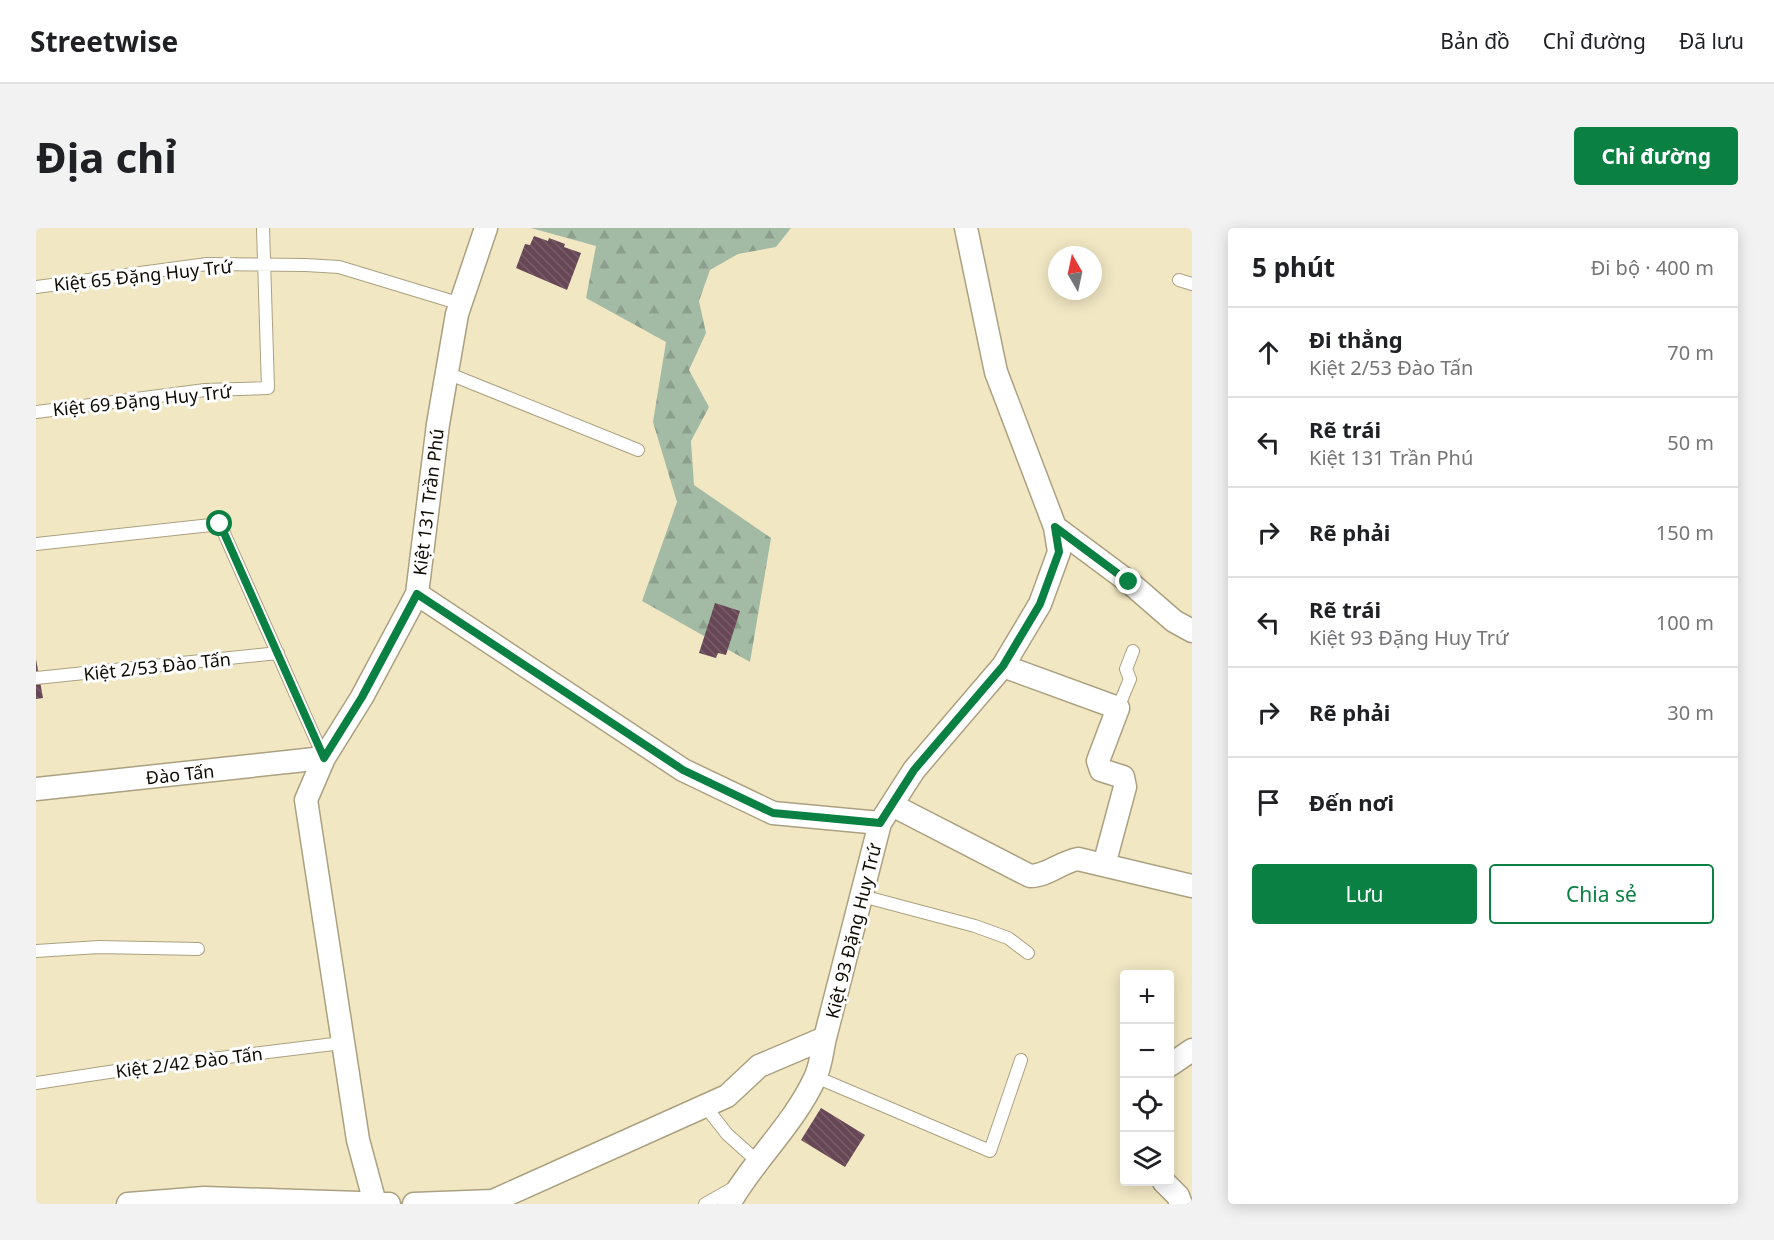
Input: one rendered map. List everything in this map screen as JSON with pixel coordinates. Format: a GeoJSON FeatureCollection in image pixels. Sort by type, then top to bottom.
{"type":"FeatureCollection","features":[{"type":"Feature","properties":{"kind":"street","name":"Kiệt 131 Trần Phú"},"geometry":{"type":"LineString","coordinates":[[375,1203],[358,1140],[306,800],[324,758],[362,697],[417,594],[438,424],[447,373],[461,304],[486,228]]}},
{"type":"Feature","properties":{"kind":"street","name":"Kiệt 93 Đặng Huy Trứ"},"geometry":{"type":"LineString","coordinates":[[414,1204],[493,1201],[727,1096],[759,1066],[825,1038],[886,814],[914,770],[1003,666],[1040,604],[1059,552],[1055,527],[996,372],[966,228]]}},
{"type":"Feature","properties":{"kind":"street"},"geometry":{"type":"LineString","coordinates":[[1055,527],[1129,582],[1174,621],[1192,631]]}},
{"type":"Feature","properties":{"kind":"street"},"geometry":{"type":"LineString","coordinates":[[417,594],[683,770],[773,813],[886,814],[1030,876],[1040,875],[1068,861],[1078,859],[1192,886]]}},
{"type":"Feature","properties":{"kind":"street"},"geometry":{"type":"LineString","coordinates":[[1003,666],[1118,708],[1098,761],[1101,770],[1123,777],[1125,787],[1104,865]]}},
{"type":"Feature","properties":{"kind":"street","name":"Đào Tấn"},"geometry":{"type":"LineString","coordinates":[[36,789],[324,758]]}},
{"type":"Feature","properties":{"kind":"street"},"geometry":{"type":"LineString","coordinates":[[729,1204],[741,1183],[794,1113],[816,1077],[825,1038]]}},
{"type":"Feature","properties":{"kind":"street"},"geometry":{"type":"LineString","coordinates":[[1174,1062],[1192,1050]]}},
{"type":"Feature","properties":{"kind":"street"},"geometry":{"type":"LineString","coordinates":[[1168,1186],[1178,1196],[1181,1204]]}},
{"type":"Feature","properties":{"kind":"street"},"geometry":{"type":"LineString","coordinates":[[128,1204],[204,1198],[391,1204]]}},
{"type":"Feature","properties":{"kind":"lane"},"geometry":{"type":"LineString","coordinates":[[263,228],[264,264]]}},
{"type":"Feature","properties":{"kind":"lane","name":"Kiệt 65 Đặng Huy Trứ"},"geometry":{"type":"LineString","coordinates":[[36,287],[207,264],[264,264],[339,267],[461,304]]}},
{"type":"Feature","properties":{"kind":"lane","name":"Kiệt 69 Đặng Huy Trứ"},"geometry":{"type":"LineString","coordinates":[[36,412],[205,390],[268,388],[264,264]]}},
{"type":"Feature","properties":{"kind":"lane"},"geometry":{"type":"LineString","coordinates":[[1179,280],[1192,284]]}},
{"type":"Feature","properties":{"kind":"lane"},"geometry":{"type":"LineString","coordinates":[[447,373],[638,450]]}},
{"type":"Feature","properties":{"kind":"lane"},"geometry":{"type":"LineString","coordinates":[[36,544],[220,524],[324,758]]}},
{"type":"Feature","properties":{"kind":"lane"},"geometry":{"type":"LineString","coordinates":[[1118,708],[1130,679],[1126,669],[1133,651]]}},
{"type":"Feature","properties":{"kind":"lane","name":"Kiệt 2/53 Đào Tấn"},"geometry":{"type":"LineString","coordinates":[[36,678],[278,653]]}},
{"type":"Feature","properties":{"kind":"lane"},"geometry":{"type":"LineString","coordinates":[[862,896],[975,926],[1008,938],[1028,953]]}},
{"type":"Feature","properties":{"kind":"lane"},"geometry":{"type":"LineString","coordinates":[[36,951],[99,947],[198,949]]}},
{"type":"Feature","properties":{"kind":"lane","name":"Kiệt 2/42 Đào Tấn"},"geometry":{"type":"LineString","coordinates":[[36,1083],[129,1069],[342,1043]]}},
{"type":"Feature","properties":{"kind":"lane"},"geometry":{"type":"LineString","coordinates":[[816,1077],[990,1151],[1021,1060]]}},
{"type":"Feature","properties":{"kind":"lane"},"geometry":{"type":"LineString","coordinates":[[705,1106],[727,1134],[758,1161]]}},
{"type":"Feature","properties":{"kind":"lane"},"geometry":{"type":"LineString","coordinates":[[705,1204],[741,1183]]}},
{"type":"Feature","properties":{"kind":"green space"},"geometry":{"type":"Polygon","coordinates":[[[531,228],[791,228],[776,247],[738,254],[710,270],[699,301],[706,333],[689,370],[709,407],[691,441],[694,485],[771,538],[750,662],[642,601],[677,502],[653,422],[666,342],[586,298],[596,246],[531,228]]]}},
{"type":"Feature","properties":{"kind":"building"},"geometry":{"type":"Polygon","coordinates":[[[534,236],[548,241],[549,238],[581,253],[567,290],[516,268],[525,244],[530,245],[534,236]]]}},
{"type":"Feature","properties":{"kind":"building"},"geometry":{"type":"Polygon","coordinates":[[[715,603],[740,611],[726,655],[718,653],[716,658],[699,653],[715,603]]]}},
{"type":"Feature","properties":{"kind":"building"},"geometry":{"type":"Polygon","coordinates":[[[36,659],[43,698],[36,699],[36,659]]]}},
{"type":"Feature","properties":{"kind":"building"},"geometry":{"type":"Polygon","coordinates":[[[821,1108],[865,1135],[845,1167],[801,1140],[821,1108]]]}},
{"type":"Feature","properties":{"kind":"route"},"geometry":{"type":"LineString","coordinates":[[220,524],[324,758],[362,697],[417,594],[683,770],[773,813],[880,823],[914,770],[1003,666],[1040,604],[1059,552],[1055,527],[1129,582]]}}]}
